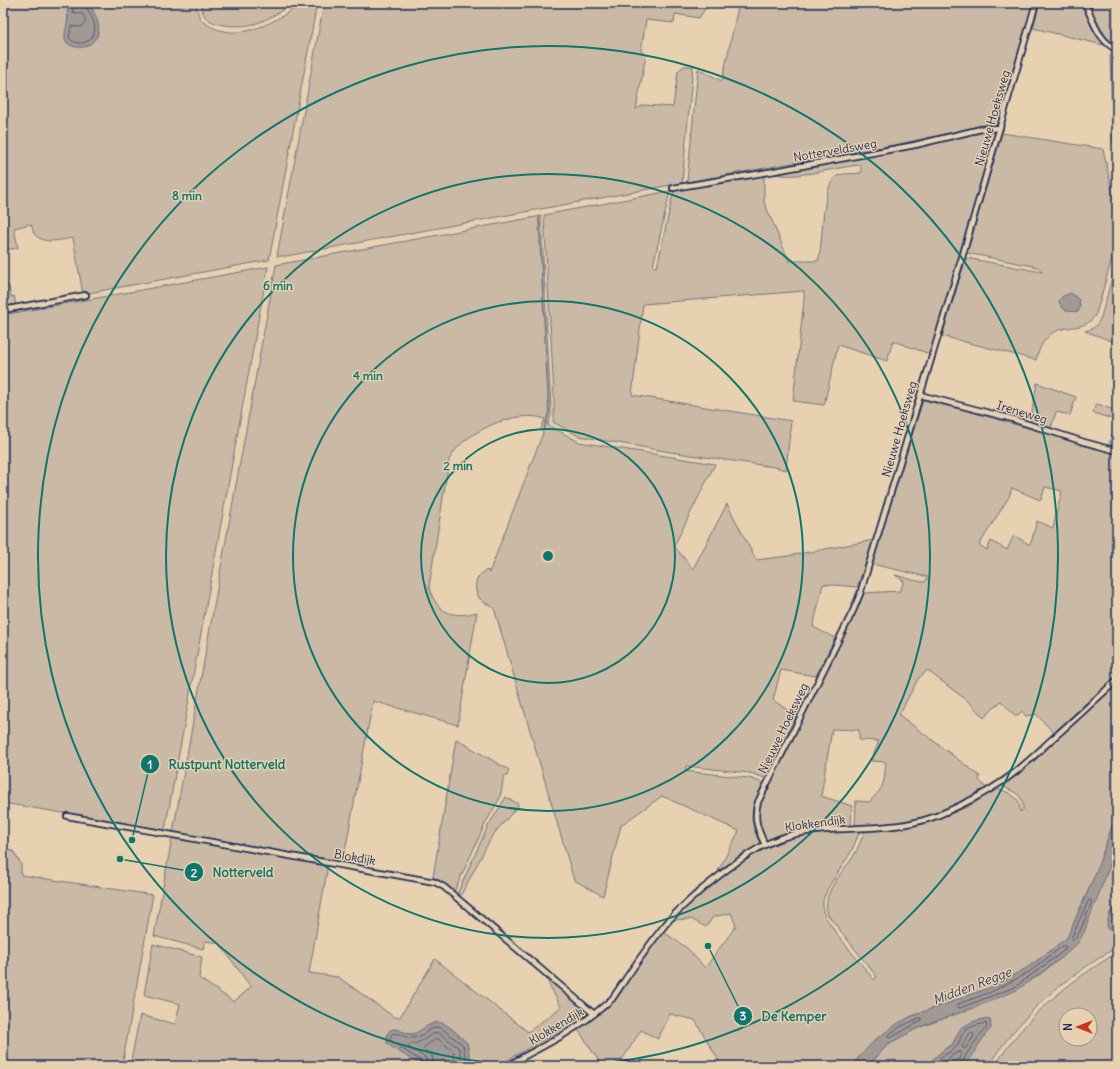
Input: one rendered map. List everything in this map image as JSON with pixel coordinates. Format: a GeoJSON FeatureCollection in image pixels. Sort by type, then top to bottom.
{"type":"FeatureCollection","features":[{"type":"Feature","properties":{"kind":"street","name":"Nieuwe Hoeksweg"},"geometry":{"type":"LineString","coordinates":[[765,845],[756,823],[756,810],[758,802],[857,600],[887,506],[1036,3]]}},
{"type":"Feature","properties":{"kind":"street"},"geometry":{"type":"LineString","coordinates":[[1085,3],[1099,35],[1107,44],[1117,50]]}},
{"type":"Feature","properties":{"kind":"street","name":"Notterveldsweg"},"geometry":{"type":"LineString","coordinates":[[673,188],[915,145],[981,129],[1000,128]]}},
{"type":"Feature","properties":{"kind":"street"},"geometry":{"type":"LineString","coordinates":[[3,310],[86,295]]}},
{"type":"Feature","properties":{"kind":"street","name":"Ireneweg"},"geometry":{"type":"LineString","coordinates":[[920,395],[1009,418],[1117,451]]}},
{"type":"Feature","properties":{"kind":"street","name":"Klokkendijk"},"geometry":{"type":"LineString","coordinates":[[508,1066],[521,1057],[550,1043],[594,1014],[612,998],[665,924],[682,906],[730,866],[765,845],[782,837],[834,828],[879,827],[919,821],[937,816],[971,801],[1001,783],[1027,763],[1117,680]]}},
{"type":"Feature","properties":{"kind":"street","name":"Blokdijk"},"geometry":{"type":"LineString","coordinates":[[67,816],[435,882],[444,887],[594,1014]]}},
{"type":"Feature","properties":{"kind":"shaded area"},"geometry":{"type":"Polygon","coordinates":[[[3,3],[68,3],[67,43],[73,46],[97,37],[98,23],[88,3],[196,3],[200,18],[206,24],[224,31],[234,32],[253,29],[272,22],[301,3],[317,3],[269,260],[83,294],[73,238],[58,241],[42,240],[34,234],[31,224],[14,228],[18,248],[3,250],[3,3]]]}},
{"type":"Feature","properties":{"kind":"shaded area"},"geometry":{"type":"Polygon","coordinates":[[[201,3],[293,3],[274,15],[254,24],[228,26],[208,19],[203,14],[201,3]]]}},
{"type":"Feature","properties":{"kind":"shaded area"},"geometry":{"type":"Polygon","coordinates":[[[324,3],[709,3],[699,18],[675,14],[674,23],[646,20],[641,51],[646,55],[636,109],[644,105],[673,107],[678,71],[684,66],[693,66],[682,183],[286,256],[277,256],[324,3]]]}},
{"type":"Feature","properties":{"kind":"shaded area"},"geometry":{"type":"Polygon","coordinates":[[[725,3],[1034,3],[999,122],[899,144],[687,182],[698,69],[722,81],[738,7],[725,3]]]}},
{"type":"Feature","properties":{"kind":"shaded area"},"geometry":{"type":"Polygon","coordinates":[[[1040,3],[1083,3],[1103,45],[1033,28],[1040,3]]]}},
{"type":"Feature","properties":{"kind":"shaded area"},"geometry":{"type":"Polygon","coordinates":[[[1089,3],[1117,3],[1117,45],[1107,40],[1089,3]]]}},
{"type":"Feature","properties":{"kind":"shaded area"},"geometry":{"type":"Polygon","coordinates":[[[1111,53],[1117,54],[1117,144],[1113,143],[1111,53]]]}},
{"type":"Feature","properties":{"kind":"shaded area"},"geometry":{"type":"Polygon","coordinates":[[[996,131],[930,354],[893,341],[887,361],[838,345],[824,405],[793,401],[804,291],[643,304],[632,395],[791,421],[786,470],[579,436],[553,422],[554,394],[544,215],[670,191],[653,266],[657,267],[675,190],[764,175],[764,202],[789,261],[818,261],[826,201],[833,180],[839,175],[861,173],[861,165],[804,174],[782,175],[774,173],[904,149],[996,131]]]}},
{"type":"Feature","properties":{"kind":"shaded area"},"geometry":{"type":"Polygon","coordinates":[[[1002,133],[1103,149],[1117,214],[1117,241],[1096,314],[1090,321],[1082,325],[1065,328],[1049,336],[1042,345],[1036,360],[942,336],[966,258],[1042,272],[1038,267],[967,253],[1002,133]]]}},
{"type":"Feature","properties":{"kind":"shaded area"},"geometry":{"type":"Polygon","coordinates":[[[541,216],[551,408],[551,415],[548,425],[579,442],[715,464],[674,546],[693,569],[727,504],[756,560],[788,556],[874,540],[857,587],[823,584],[813,627],[835,638],[816,676],[781,670],[773,700],[796,716],[765,778],[750,773],[686,766],[685,771],[749,778],[763,783],[753,806],[752,813],[753,826],[760,844],[718,871],[739,831],[662,796],[621,825],[603,896],[574,880],[494,608],[483,602],[476,591],[476,582],[480,575],[488,570],[489,573],[543,433],[541,429],[545,419],[533,416],[505,420],[477,432],[455,450],[449,460],[429,587],[436,603],[447,612],[460,615],[477,612],[458,725],[373,701],[343,862],[173,832],[276,265],[541,216]]]}},
{"type":"Feature","properties":{"kind":"shaded area"},"geometry":{"type":"Polygon","coordinates":[[[1117,260],[1117,343],[1085,331],[1095,327],[1101,317],[1117,260]]]}},
{"type":"Feature","properties":{"kind":"shaded area"},"geometry":{"type":"Polygon","coordinates":[[[268,267],[165,830],[3,803],[3,315],[268,267]]]}},
{"type":"Feature","properties":{"kind":"shaded area"},"geometry":{"type":"Polygon","coordinates":[[[6,284],[9,286],[11,297],[14,296],[16,305],[3,308],[3,285],[6,284]]]}},
{"type":"Feature","properties":{"kind":"shaded area"},"geometry":{"type":"Polygon","coordinates":[[[1037,383],[1076,397],[1070,415],[1056,412],[1051,428],[1030,422],[1037,383]]]}},
{"type":"Feature","properties":{"kind":"shaded area"},"geometry":{"type":"Polygon","coordinates":[[[923,400],[1117,453],[1117,675],[1054,733],[1036,714],[1026,716],[1022,711],[1016,717],[1001,701],[984,718],[969,702],[927,670],[918,679],[899,715],[980,776],[979,780],[986,788],[957,804],[926,817],[892,824],[855,826],[856,801],[869,802],[878,792],[883,784],[886,762],[871,761],[879,741],[859,740],[859,730],[832,729],[821,796],[852,806],[851,826],[805,829],[766,841],[759,825],[758,808],[862,593],[900,591],[904,581],[895,575],[925,582],[928,577],[872,564],[923,400]],[[1045,487],[1040,500],[1012,488],[1009,497],[979,545],[987,550],[991,541],[1007,550],[1014,535],[1028,544],[1031,543],[1037,521],[1053,528],[1062,491],[1045,487]]]}},
{"type":"Feature","properties":{"kind":"shaded area"},"geometry":{"type":"Polygon","coordinates":[[[1097,404],[1117,411],[1117,448],[1109,445],[1116,420],[1093,413],[1097,404]]]}},
{"type":"Feature","properties":{"kind":"shaded area"},"geometry":{"type":"Polygon","coordinates":[[[1117,685],[1117,812],[1095,875],[1067,938],[1027,968],[989,988],[912,1016],[897,1024],[876,1039],[853,1066],[722,1066],[695,1020],[670,1014],[658,1039],[641,1030],[618,1066],[602,1066],[577,1028],[606,1008],[662,931],[687,948],[705,968],[736,926],[731,913],[713,917],[706,927],[691,919],[672,920],[717,879],[734,867],[770,846],[789,839],[814,833],[860,831],[851,852],[828,888],[823,900],[823,912],[836,933],[874,980],[877,977],[828,915],[827,907],[827,899],[830,891],[838,877],[855,854],[865,831],[893,829],[931,821],[969,806],[996,790],[1005,791],[1018,800],[1020,812],[1023,810],[1023,805],[1020,797],[1002,786],[1019,774],[1117,685]]]}},
{"type":"Feature","properties":{"kind":"shaded area"},"geometry":{"type":"Polygon","coordinates":[[[456,739],[509,770],[507,776],[504,776],[500,798],[486,822],[454,892],[433,877],[456,739]]]}},
{"type":"Feature","properties":{"kind":"shaded area"},"geometry":{"type":"Polygon","coordinates":[[[506,797],[518,804],[518,806],[492,836],[460,897],[458,896],[458,892],[488,826],[506,797]]]}},
{"type":"Feature","properties":{"kind":"shaded area"},"geometry":{"type":"Polygon","coordinates":[[[172,838],[328,865],[309,973],[338,977],[394,1017],[400,1017],[435,959],[528,1032],[561,1007],[544,975],[588,1013],[512,1057],[500,1066],[471,1066],[467,1043],[455,1031],[440,1023],[435,1023],[413,1034],[408,1034],[395,1029],[389,1031],[389,1045],[422,1066],[130,1066],[140,1015],[175,1024],[180,1004],[144,995],[153,944],[202,957],[199,978],[234,1002],[251,987],[219,943],[205,941],[203,949],[154,936],[172,838]]]}},
{"type":"Feature","properties":{"kind":"shaded area"},"geometry":{"type":"Polygon","coordinates":[[[1117,847],[1117,904],[1109,914],[1109,929],[1117,924],[1117,947],[1067,980],[1042,1001],[1008,1038],[988,1066],[965,1066],[991,1028],[990,1020],[984,1019],[972,1022],[961,1028],[952,1045],[932,1060],[930,1066],[869,1066],[888,1044],[920,1027],[976,1007],[1035,978],[1064,956],[1113,859],[1117,847]]]}},
{"type":"Feature","properties":{"kind":"shaded area"},"geometry":{"type":"Polygon","coordinates":[[[3,849],[13,851],[21,864],[21,875],[153,895],[122,1066],[3,1066],[3,849]]]}},
{"type":"Feature","properties":{"kind":"shaded area"},"geometry":{"type":"Polygon","coordinates":[[[1117,953],[1117,1066],[995,1066],[1020,1032],[1034,1017],[1065,988],[1117,953]]]}},
{"type":"Feature","properties":{"kind":"water"},"geometry":{"type":"Polygon","coordinates":[[[68,3],[88,3],[95,15],[98,23],[98,30],[93,42],[88,45],[76,47],[70,45],[65,40],[68,19],[68,3]]]}},
{"type":"Feature","properties":{"kind":"water"},"geometry":{"type":"Polygon","coordinates":[[[1071,293],[1079,300],[1080,307],[1078,312],[1066,310],[1060,305],[1059,301],[1063,296],[1071,293]]]}},
{"type":"Feature","properties":{"kind":"water"},"geometry":{"type":"Polygon","coordinates":[[[1117,812],[1117,847],[1084,932],[1078,943],[1064,956],[1017,990],[976,1007],[920,1027],[888,1044],[868,1066],[853,1066],[858,1058],[876,1039],[897,1024],[912,1016],[989,988],[1027,968],[1067,938],[1095,875],[1117,812]]]}},
{"type":"Feature","properties":{"kind":"water"},"geometry":{"type":"Polygon","coordinates":[[[1117,904],[1117,924],[1108,929],[1108,919],[1117,904]]]}},
{"type":"Feature","properties":{"kind":"water"},"geometry":{"type":"Polygon","coordinates":[[[985,1019],[990,1020],[991,1028],[965,1066],[930,1066],[932,1060],[952,1045],[961,1028],[972,1022],[985,1019]]]}},
{"type":"Feature","properties":{"kind":"water"},"geometry":{"type":"Polygon","coordinates":[[[437,1022],[445,1024],[467,1043],[471,1066],[422,1066],[387,1043],[387,1034],[392,1029],[408,1034],[414,1034],[437,1022]]]}},
{"type":"Feature","properties":{"kind":"waterway"},"geometry":{"type":"LineString","coordinates":[[539,218],[549,412],[544,430]]}},
{"type":"Feature","properties":{"kind":"place","name":"Rustpunt Notterveld"},"geometry":{"type":"Point","coordinates":[132,840]}},
{"type":"Feature","properties":{"kind":"place","name":"Notterveld"},"geometry":{"type":"Point","coordinates":[120,859]}},
{"type":"Feature","properties":{"kind":"place","name":"De Kemper"},"geometry":{"type":"Point","coordinates":[708,946]}},
{"type":"Feature","properties":{"kind":"water label","name":"Midden Regge"},"geometry":{"type":"Point","coordinates":[972,986]}}]}
